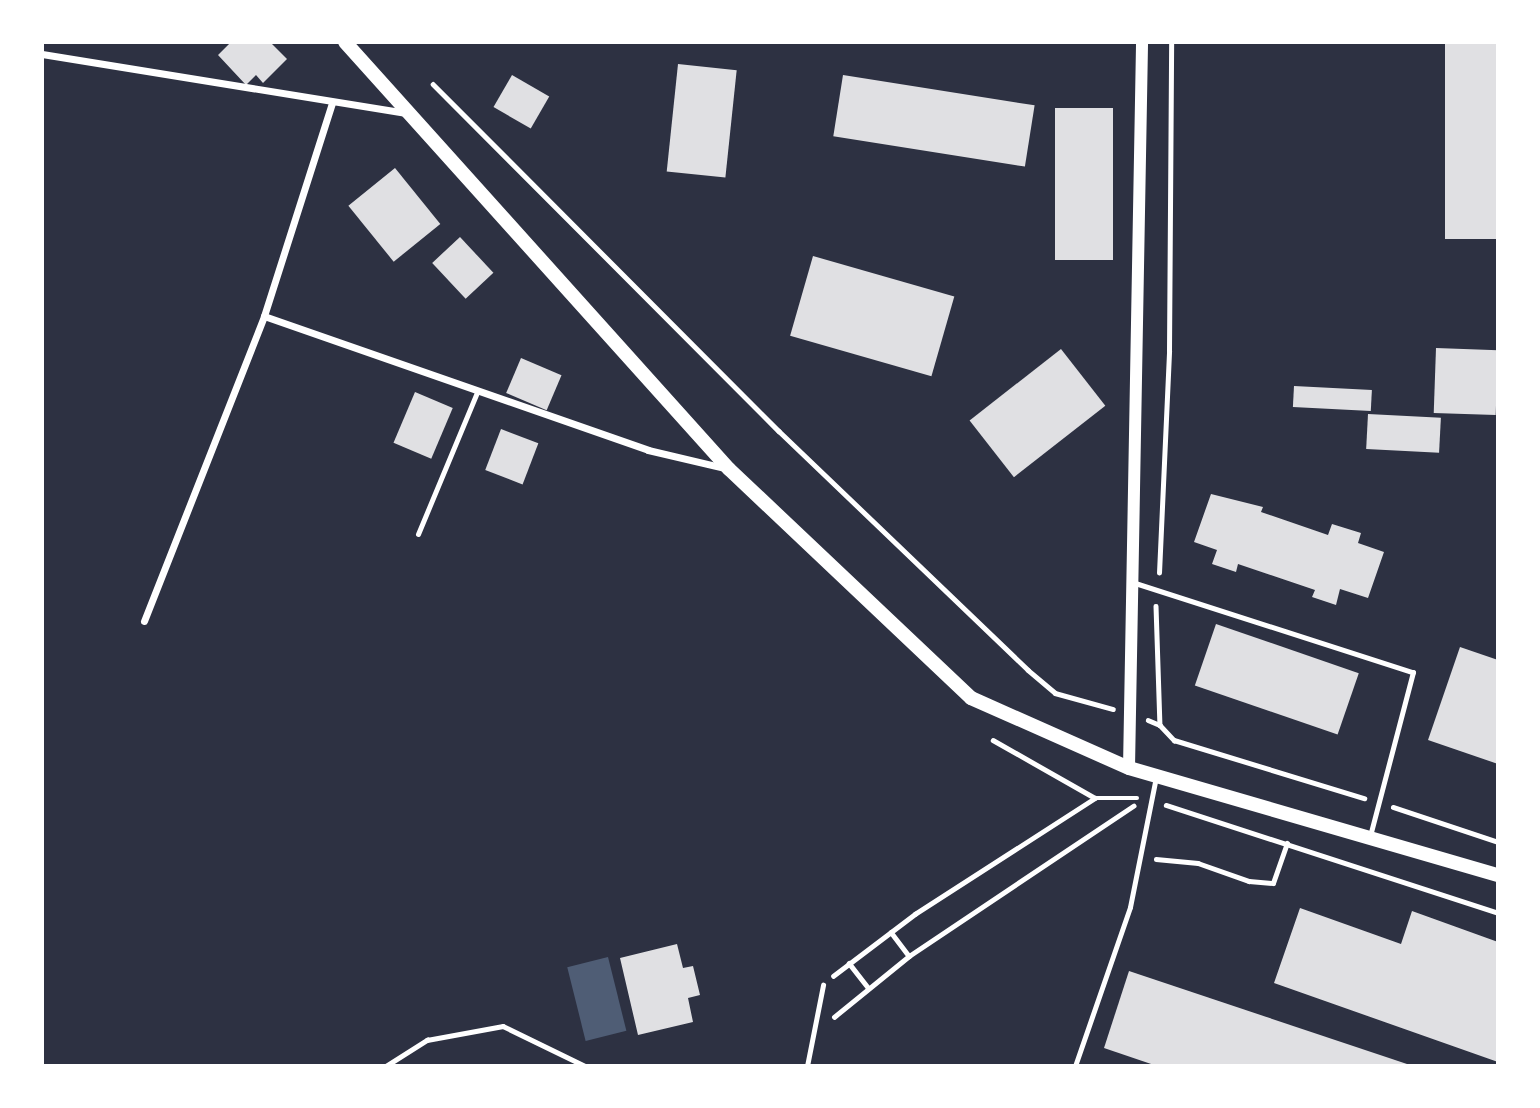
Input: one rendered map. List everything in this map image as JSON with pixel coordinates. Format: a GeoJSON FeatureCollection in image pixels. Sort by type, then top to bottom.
{"type":"FeatureCollection","features":[{"type":"Feature","properties":{"kind":"main road"},"geometry":{"type":"LineString","coordinates":[[345,42],[406,113],[650,376],[729,469],[971,698],[1129,768],[1498,875]]}},
{"type":"Feature","properties":{"kind":"street"},"geometry":{"type":"LineString","coordinates":[[1129,768],[1130,581],[1142,42]]}},
{"type":"Feature","properties":{"kind":"street"},"geometry":{"type":"LineString","coordinates":[[42,54],[406,113]]}},
{"type":"Feature","properties":{"kind":"street"},"geometry":{"type":"LineString","coordinates":[[144,621],[264,316],[332,103]]}},
{"type":"Feature","properties":{"kind":"street"},"geometry":{"type":"LineString","coordinates":[[264,316],[648,450],[729,469]]}},
{"type":"Feature","properties":{"kind":"lane"},"geometry":{"type":"LineString","coordinates":[[418,534],[478,390]]}},
{"type":"Feature","properties":{"kind":"lane"},"geometry":{"type":"LineString","coordinates":[[1130,581],[1413,672],[1370,836]]}},
{"type":"Feature","properties":{"kind":"lane"},"geometry":{"type":"LineString","coordinates":[[1075,1066],[1130,906],[1157,776]]}},
{"type":"Feature","properties":{"kind":"lane"},"geometry":{"type":"LineString","coordinates":[[807,1066],[822,985]]}},
{"type":"Feature","properties":{"kind":"path"},"geometry":{"type":"LineString","coordinates":[[1160,724],[1155,633],[1169,351],[1171,42]]}},
{"type":"Feature","properties":{"kind":"path"},"geometry":{"type":"LineString","coordinates":[[433,84],[779,431],[1055,693],[1160,724],[1174,740],[1379,802],[1498,842]]}},
{"type":"Feature","properties":{"kind":"path"},"geometry":{"type":"LineString","coordinates":[[993,740],[1095,798],[1145,799]]}},
{"type":"Feature","properties":{"kind":"path"},"geometry":{"type":"LineString","coordinates":[[822,985],[891,932],[1095,798]]}},
{"type":"Feature","properties":{"kind":"path"},"geometry":{"type":"LineString","coordinates":[[1138,864],[1162,858],[1273,883],[1287,843]]}},
{"type":"Feature","properties":{"kind":"path"},"geometry":{"type":"LineString","coordinates":[[891,932],[909,956]]}},
{"type":"Feature","properties":{"kind":"path"},"geometry":{"type":"LineString","coordinates":[[849,963],[868,987]]}},
{"type":"Feature","properties":{"kind":"path"},"geometry":{"type":"LineString","coordinates":[[386,1066],[427,1040],[503,1026],[585,1066]]}},
{"type":"Feature","properties":{"kind":"water"},"geometry":{"type":"Polygon","coordinates":[[[608,957],[626,1031],[586,1041],[567,967],[608,957]]]}},
{"type":"Feature","properties":{"kind":"building"},"geometry":{"type":"Polygon","coordinates":[[[231,42],[270,42],[287,59],[263,83],[256,75],[246,85],[218,55],[231,42]]]}},
{"type":"Feature","properties":{"kind":"building"},"geometry":{"type":"Polygon","coordinates":[[[1445,42],[1498,42],[1498,239],[1445,239],[1445,42]]]}},
{"type":"Feature","properties":{"kind":"building"},"geometry":{"type":"Polygon","coordinates":[[[678,64],[737,70],[725,178],[667,171],[678,64]]]}},
{"type":"Feature","properties":{"kind":"building"},"geometry":{"type":"Polygon","coordinates":[[[512,75],[549,96],[531,129],[494,107],[512,75]]]}},
{"type":"Feature","properties":{"kind":"building"},"geometry":{"type":"Polygon","coordinates":[[[843,75],[1035,105],[1025,167],[833,136],[843,75]]]}},
{"type":"Feature","properties":{"kind":"building"},"geometry":{"type":"Polygon","coordinates":[[[1055,108],[1113,108],[1113,260],[1055,260],[1055,108]]]}},
{"type":"Feature","properties":{"kind":"building"},"geometry":{"type":"Polygon","coordinates":[[[395,168],[440,224],[394,262],[348,206],[395,168]]]}},
{"type":"Feature","properties":{"kind":"building"},"geometry":{"type":"Polygon","coordinates":[[[460,237],[493,273],[466,299],[432,263],[460,237]]]}},
{"type":"Feature","properties":{"kind":"building"},"geometry":{"type":"Polygon","coordinates":[[[813,256],[954,297],[931,376],[790,336],[813,256]]]}},
{"type":"Feature","properties":{"kind":"building"},"geometry":{"type":"Polygon","coordinates":[[[1436,348],[1498,350],[1496,415],[1434,413],[1436,348]]]}},
{"type":"Feature","properties":{"kind":"building"},"geometry":{"type":"Polygon","coordinates":[[[1061,349],[1105,406],[1014,477],[970,420],[1061,349]]]}},
{"type":"Feature","properties":{"kind":"building"},"geometry":{"type":"Polygon","coordinates":[[[521,358],[562,375],[547,410],[506,393],[521,358]]]}},
{"type":"Feature","properties":{"kind":"building"},"geometry":{"type":"Polygon","coordinates":[[[1294,386],[1372,390],[1371,411],[1293,407],[1294,386]]]}},
{"type":"Feature","properties":{"kind":"building"},"geometry":{"type":"Polygon","coordinates":[[[415,392],[453,408],[431,459],[394,443],[415,392]]]}},
{"type":"Feature","properties":{"kind":"building"},"geometry":{"type":"Polygon","coordinates":[[[1368,414],[1441,418],[1439,453],[1366,449],[1368,414]]]}},
{"type":"Feature","properties":{"kind":"building"},"geometry":{"type":"Polygon","coordinates":[[[501,429],[538,443],[523,484],[485,470],[501,429]]]}},
{"type":"Feature","properties":{"kind":"building"},"geometry":{"type":"Polygon","coordinates":[[[1211,494],[1263,507],[1261,512],[1328,535],[1332,524],[1361,533],[1358,543],[1384,552],[1368,598],[1340,589],[1336,605],[1312,597],[1315,590],[1238,564],[1236,572],[1212,564],[1217,550],[1194,542],[1211,494]]]}},
{"type":"Feature","properties":{"kind":"building"},"geometry":{"type":"Polygon","coordinates":[[[1216,624],[1359,673],[1338,735],[1195,685],[1216,624]]]}},
{"type":"Feature","properties":{"kind":"building"},"geometry":{"type":"Polygon","coordinates":[[[1460,647],[1498,660],[1498,764],[1428,740],[1460,647]]]}},
{"type":"Feature","properties":{"kind":"building"},"geometry":{"type":"Polygon","coordinates":[[[1300,908],[1401,944],[1412,911],[1498,942],[1498,1062],[1274,983],[1300,908]]]}},
{"type":"Feature","properties":{"kind":"building"},"geometry":{"type":"Polygon","coordinates":[[[677,944],[683,968],[693,966],[700,995],[688,998],[693,1022],[638,1035],[620,958],[677,944]]]}},
{"type":"Feature","properties":{"kind":"building"},"geometry":{"type":"Polygon","coordinates":[[[1129,971],[1413,1066],[1157,1066],[1104,1048],[1129,971]]]}}]}
